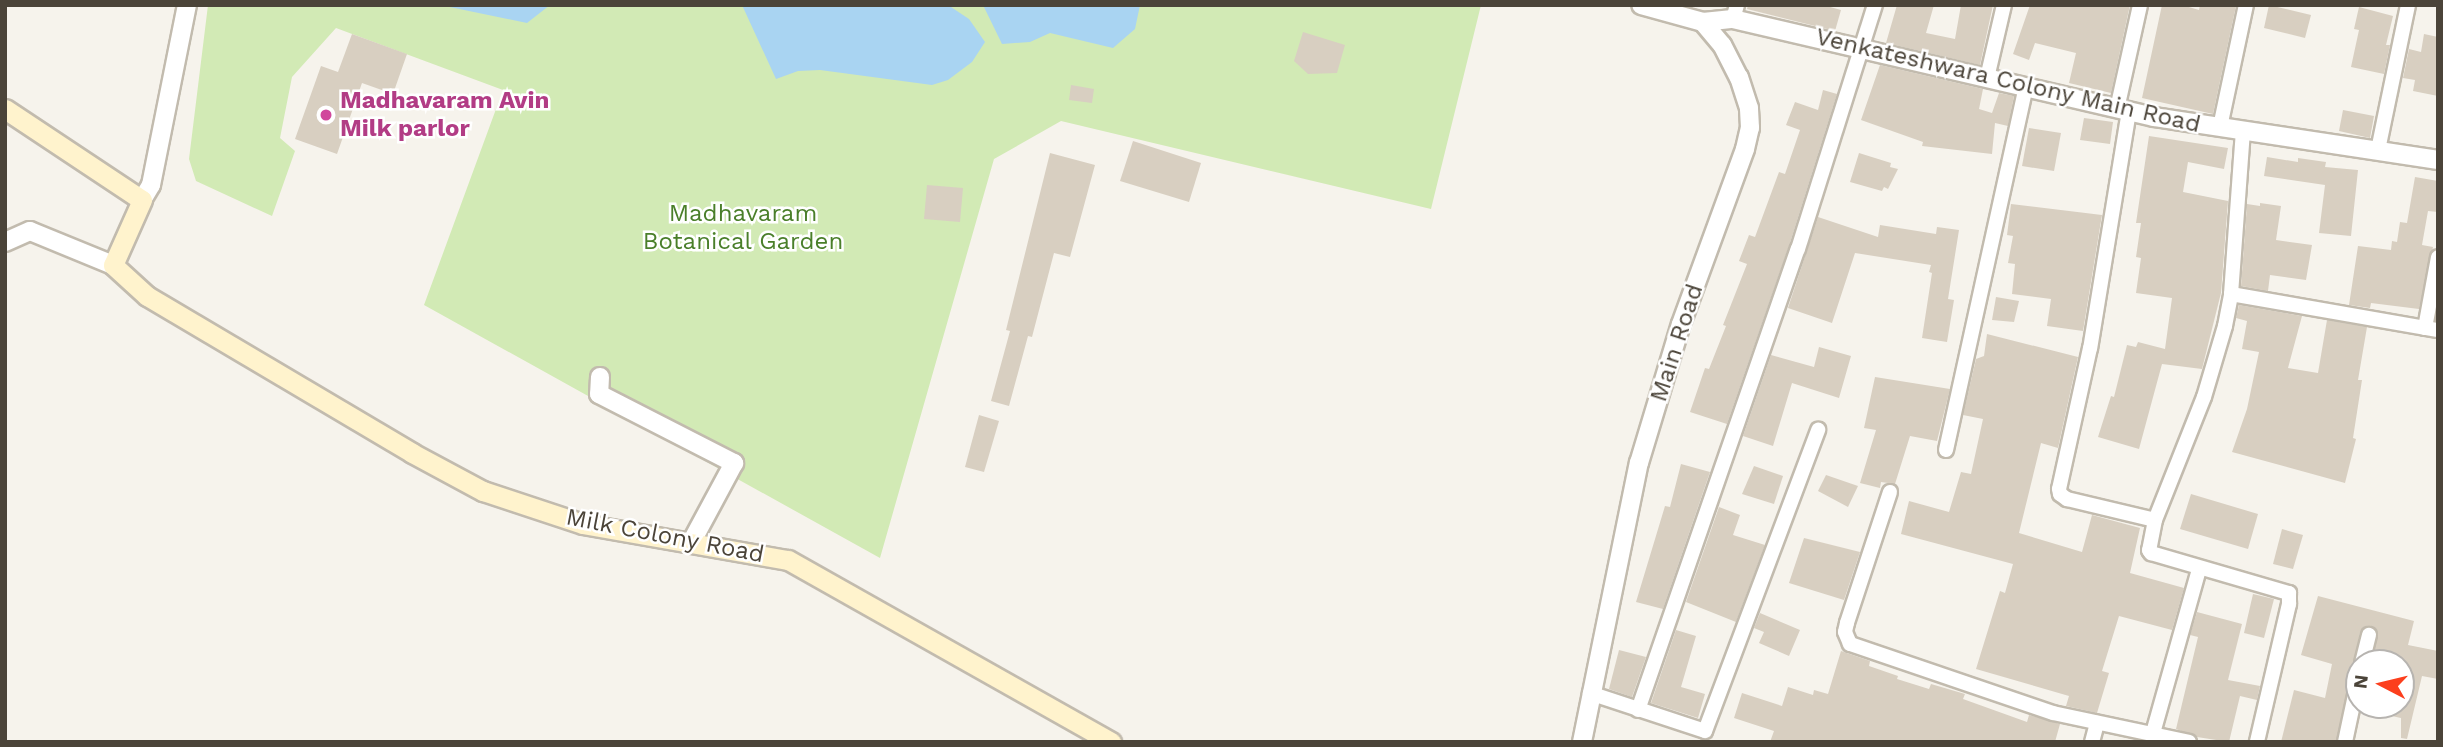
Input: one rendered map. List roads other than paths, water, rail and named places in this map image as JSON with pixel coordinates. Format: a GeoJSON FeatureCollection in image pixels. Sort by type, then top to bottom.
{"type":"FeatureCollection","features":[{"type":"Feature","properties":{"kind":"main road"},"geometry":{"type":"LineString","coordinates":[[5,109],[142,200],[113,265]]}},
{"type":"Feature","properties":{"kind":"main road","name":"Milk Colony Road"},"geometry":{"type":"LineString","coordinates":[[113,265],[158,302],[412,453],[483,491],[583,524],[788,559],[1111,742]]}},
{"type":"Feature","properties":{"kind":"street"},"geometry":{"type":"LineString","coordinates":[[142,200],[151,185],[187,5]]}},
{"type":"Feature","properties":{"kind":"street"},"geometry":{"type":"LineString","coordinates":[[1641,5],[1703,22]]}},
{"type":"Feature","properties":{"kind":"street"},"geometry":{"type":"LineString","coordinates":[[1637,710],[1798,249],[1875,5]]}},
{"type":"Feature","properties":{"kind":"street"},"geometry":{"type":"LineString","coordinates":[[1987,78],[2004,5]]}},
{"type":"Feature","properties":{"kind":"street"},"geometry":{"type":"LineString","coordinates":[[2140,5],[2090,348],[2059,489],[2067,499],[2155,520]]}},
{"type":"Feature","properties":{"kind":"street"},"geometry":{"type":"LineString","coordinates":[[2220,127],[2246,5]]}},
{"type":"Feature","properties":{"kind":"street"},"geometry":{"type":"LineString","coordinates":[[2378,150],[2408,5]]}},
{"type":"Feature","properties":{"kind":"street","name":"Venkateshwara Colony Main Road"},"geometry":{"type":"LineString","coordinates":[[1703,22],[1735,12],[1863,48],[2123,110],[2438,160]]}},
{"type":"Feature","properties":{"kind":"street","name":"Main Road"},"geometry":{"type":"LineString","coordinates":[[1581,742],[1639,463],[1681,324],[1745,149],[1750,128],[1749,108],[1739,78],[1722,45],[1703,22]]}},
{"type":"Feature","properties":{"kind":"street"},"geometry":{"type":"LineString","coordinates":[[1946,450],[2026,87]]}},
{"type":"Feature","properties":{"kind":"street"},"geometry":{"type":"LineString","coordinates":[[2243,131],[2231,294],[2204,397],[2155,520],[2150,552],[2199,569],[2289,593],[2289,604],[2257,742]]}},
{"type":"Feature","properties":{"kind":"street"},"geometry":{"type":"LineString","coordinates":[[5,242],[30,232],[113,265]]}},
{"type":"Feature","properties":{"kind":"street"},"geometry":{"type":"LineString","coordinates":[[2231,294],[2431,329],[2438,257]]}},
{"type":"Feature","properties":{"kind":"street"},"geometry":{"type":"LineString","coordinates":[[600,377],[599,394],[734,463],[691,543]]}},
{"type":"Feature","properties":{"kind":"street"},"geometry":{"type":"LineString","coordinates":[[1590,693],[1705,730],[1818,430]]}},
{"type":"Feature","properties":{"kind":"street"},"geometry":{"type":"LineString","coordinates":[[1890,492],[1847,623],[1845,632],[1850,644],[2027,705],[2096,723],[2189,742]]}},
{"type":"Feature","properties":{"kind":"street"},"geometry":{"type":"LineString","coordinates":[[2153,733],[2199,569]]}},
{"type":"Feature","properties":{"kind":"street"},"geometry":{"type":"LineString","coordinates":[[2366,649],[2370,635]]}},
{"type":"Feature","properties":{"kind":"street"},"geometry":{"type":"LineString","coordinates":[[2345,742],[2350,719]]}},
{"type":"Feature","properties":{"kind":"street"},"geometry":{"type":"LineString","coordinates":[[2092,742],[2096,723]]}},
{"type":"Feature","properties":{"kind":"water"},"geometry":{"type":"Polygon","coordinates":[[[440,5],[550,5],[527,23],[440,5]]]}},
{"type":"Feature","properties":{"kind":"water"},"geometry":{"type":"Polygon","coordinates":[[[742,5],[948,5],[969,19],[985,42],[972,62],[948,80],[932,85],[820,70],[798,71],[776,79],[742,5]]]}},
{"type":"Feature","properties":{"kind":"water"},"geometry":{"type":"Polygon","coordinates":[[[983,5],[1140,5],[1135,29],[1113,48],[1050,33],[1030,42],[1002,44],[983,5]]]}},
{"type":"Feature","properties":{"kind":"place","name":"Madhavaram Avin Milk parlor"},"geometry":{"type":"Point","coordinates":[326,115]}},
{"type":"Feature","properties":{"kind":"park label","name":"Madhavaram Botanical Garden"},"geometry":{"type":"Point","coordinates":[743,228]}}]}
